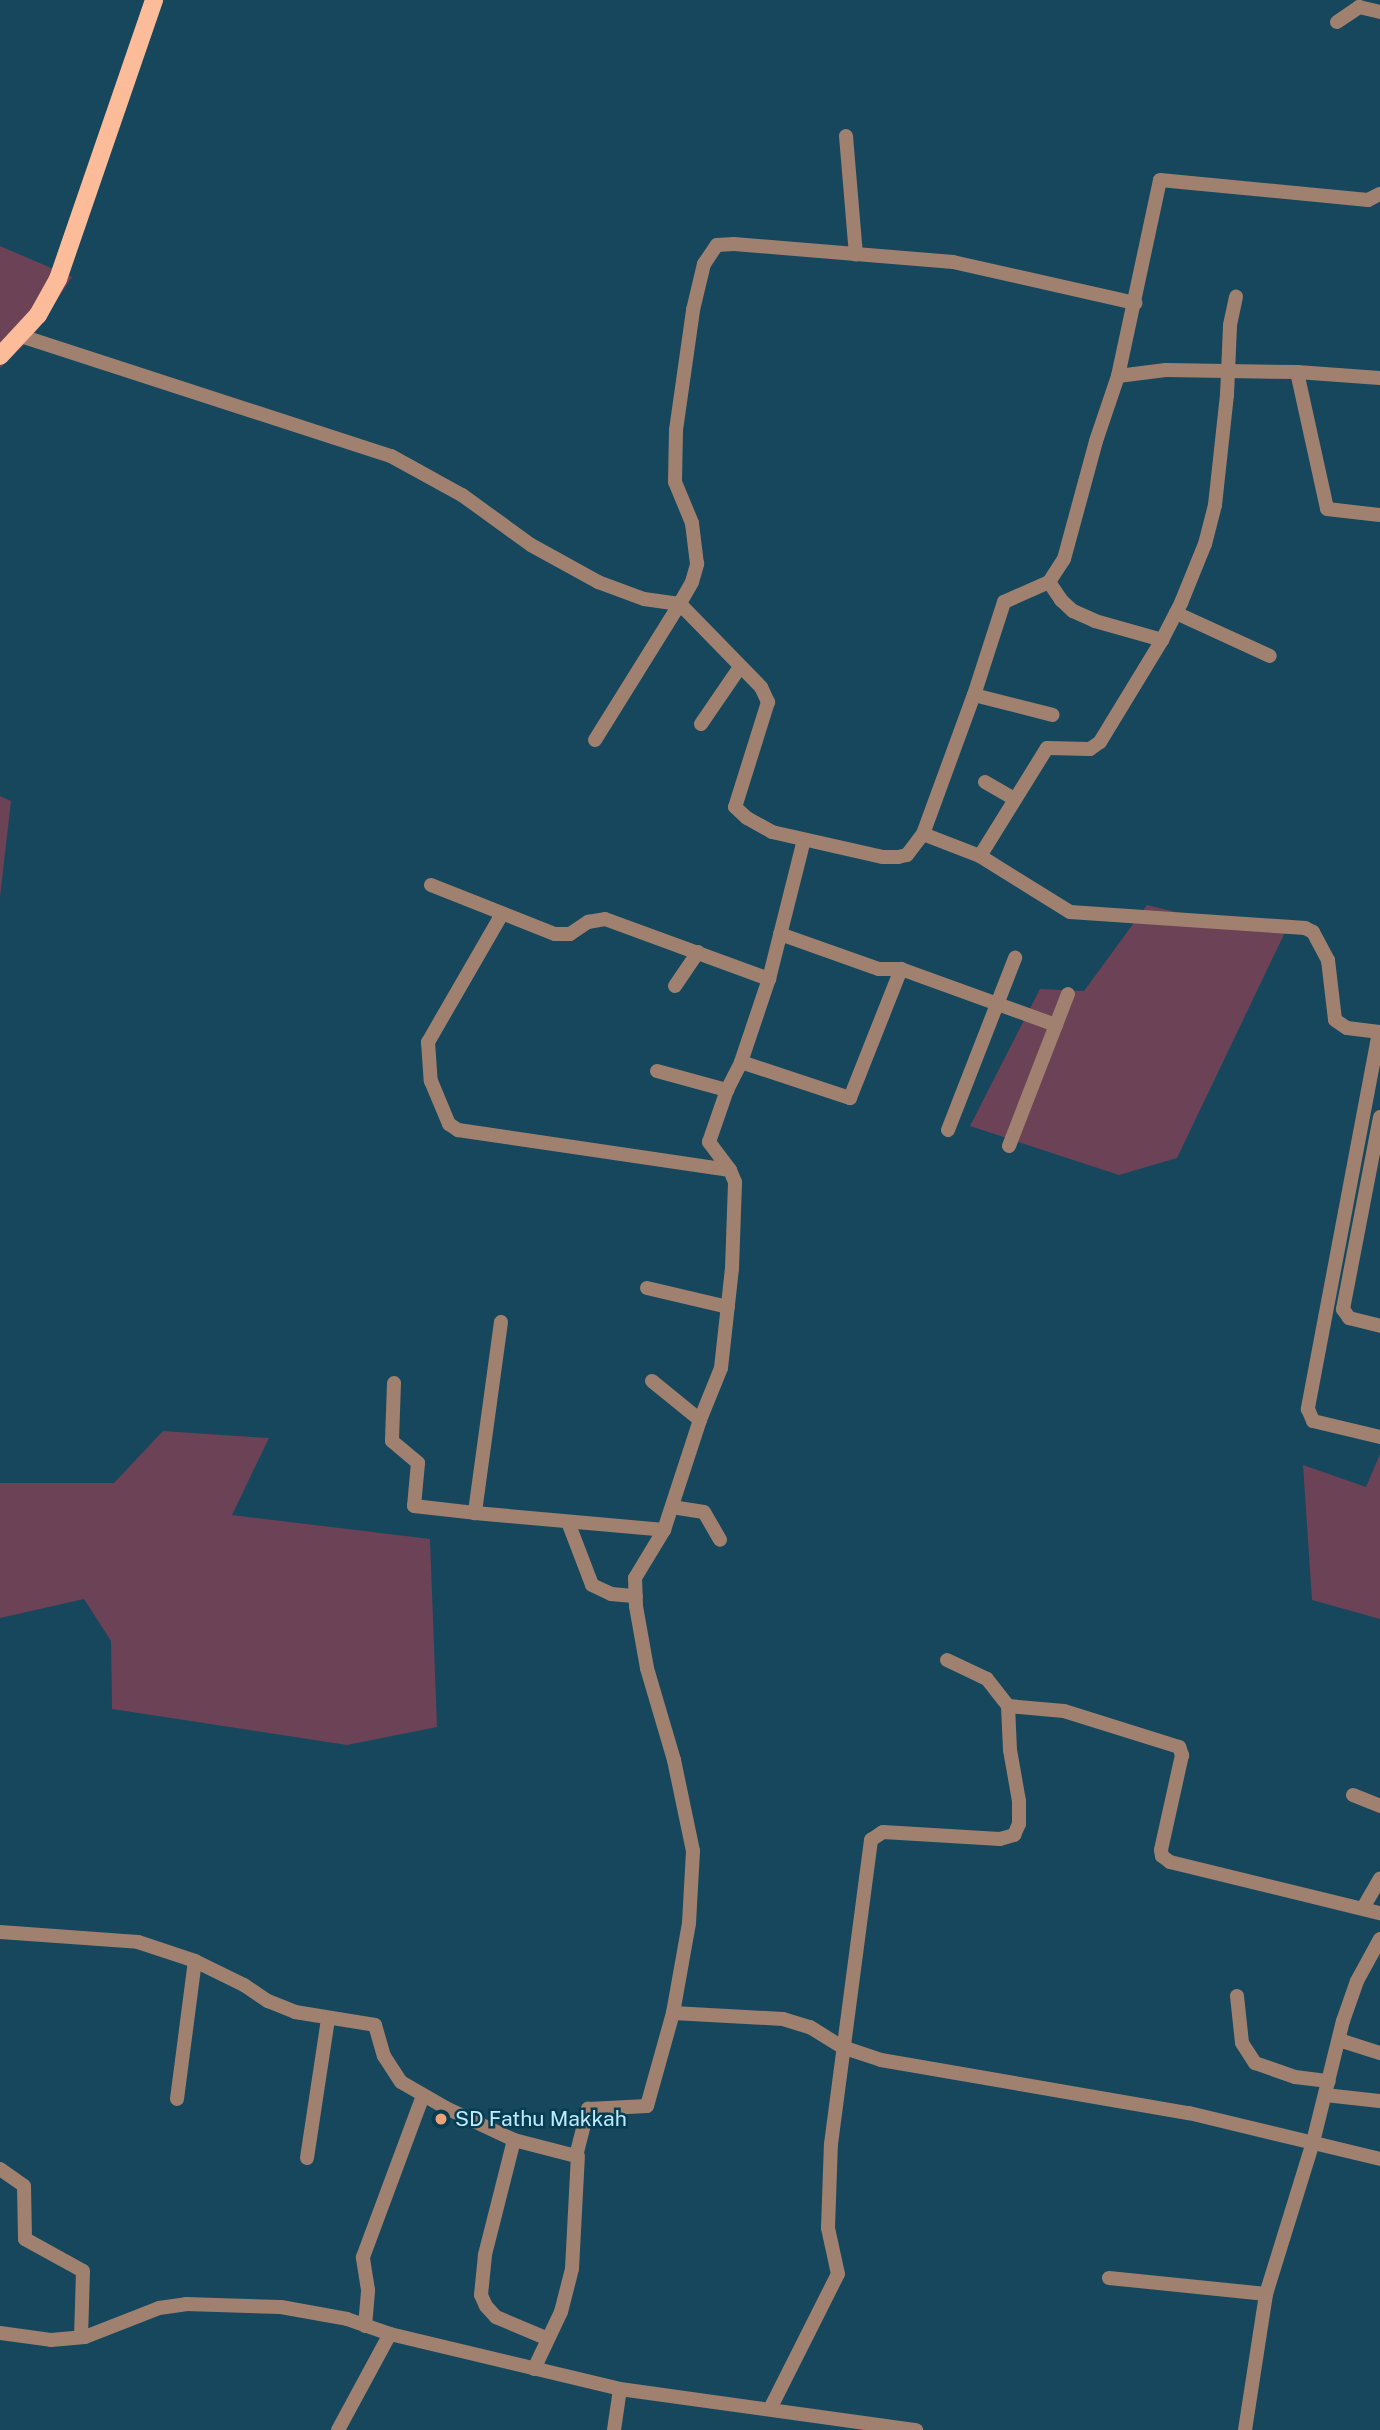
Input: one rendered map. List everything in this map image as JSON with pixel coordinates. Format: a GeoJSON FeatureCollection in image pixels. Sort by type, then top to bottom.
{"type":"FeatureCollection","features":[{"type":"Feature","properties":{"kind":"main road"},"geometry":{"type":"LineString","coordinates":[[0,356],[38,315],[58,279],[154,0]]}},
{"type":"Feature","properties":{"kind":"street"},"geometry":{"type":"LineString","coordinates":[[1337,22],[1359,7],[1380,12]]}},
{"type":"Feature","properties":{"kind":"street"},"geometry":{"type":"LineString","coordinates":[[846,136],[856,256]]}},
{"type":"Feature","properties":{"kind":"street"},"geometry":{"type":"LineString","coordinates":[[21,336],[391,456],[462,495],[531,544],[598,582],[635,597],[680,604],[761,687],[768,702],[736,807],[747,818],[772,832],[898,857],[907,855],[923,834],[974,695],[1004,602],[1049,582],[1064,559],[1096,441],[1118,376],[1160,180],[1368,200],[1380,194]]}},
{"type":"Feature","properties":{"kind":"street"},"geometry":{"type":"LineString","coordinates":[[595,740],[692,582],[697,545],[675,482],[676,430],[687,346],[705,261],[718,245],[726,243],[856,256],[953,262],[1135,303]]}},
{"type":"Feature","properties":{"kind":"street"},"geometry":{"type":"LineString","coordinates":[[980,856],[1050,746],[1090,749],[1097,745],[1163,640],[1176,612],[1205,544],[1215,505],[1222,457],[1230,325],[1236,298]]}},
{"type":"Feature","properties":{"kind":"street"},"geometry":{"type":"LineString","coordinates":[[1118,376],[1166,370],[1297,372],[1380,378]]}},
{"type":"Feature","properties":{"kind":"street"},"geometry":{"type":"LineString","coordinates":[[1297,372],[1327,509],[1380,515]]}},
{"type":"Feature","properties":{"kind":"street"},"geometry":{"type":"LineString","coordinates":[[1049,582],[1061,600],[1073,611],[1095,621],[1163,640]]}},
{"type":"Feature","properties":{"kind":"street"},"geometry":{"type":"LineString","coordinates":[[1176,612],[1270,656]]}},
{"type":"Feature","properties":{"kind":"street"},"geometry":{"type":"LineString","coordinates":[[701,724],[740,667]]}},
{"type":"Feature","properties":{"kind":"street"},"geometry":{"type":"LineString","coordinates":[[974,695],[1053,715]]}},
{"type":"Feature","properties":{"kind":"street"},"geometry":{"type":"LineString","coordinates":[[985,782],[1015,799]]}},
{"type":"Feature","properties":{"kind":"street"},"geometry":{"type":"LineString","coordinates":[[923,834],[980,856],[1070,912],[1305,928],[1313,932],[1328,960],[1335,1020],[1347,1028],[1380,1032],[1308,1409],[1313,1422],[1380,1437]]}},
{"type":"Feature","properties":{"kind":"street"},"geometry":{"type":"LineString","coordinates":[[534,2369],[561,2312],[572,2269],[578,2156],[588,2109],[647,2106],[673,2013],[689,1923],[694,1851],[674,1760],[647,1668],[636,1595],[639,1568],[664,1530],[700,1420],[718,1382],[728,1307],[736,1197],[730,1170],[709,1142],[727,1090],[741,1062],[769,979],[804,840]]}},
{"type":"Feature","properties":{"kind":"street"},"geometry":{"type":"LineString","coordinates":[[431,885],[562,935],[594,920],[605,919],[769,979]]}},
{"type":"Feature","properties":{"kind":"street"},"geometry":{"type":"LineString","coordinates":[[502,914],[428,1042],[431,1081],[449,1124],[458,1130],[730,1170]]}},
{"type":"Feature","properties":{"kind":"street"},"geometry":{"type":"LineString","coordinates":[[779,934],[879,969],[901,969],[1056,1025]]}},
{"type":"Feature","properties":{"kind":"street"},"geometry":{"type":"LineString","coordinates":[[675,986],[698,952]]}},
{"type":"Feature","properties":{"kind":"street"},"geometry":{"type":"LineString","coordinates":[[948,1130],[1014,958]]}},
{"type":"Feature","properties":{"kind":"street"},"geometry":{"type":"LineString","coordinates":[[741,1062],[850,1098],[901,969]]}},
{"type":"Feature","properties":{"kind":"street"},"geometry":{"type":"LineString","coordinates":[[1009,1146],[1068,994]]}},
{"type":"Feature","properties":{"kind":"street"},"geometry":{"type":"LineString","coordinates":[[657,1070],[727,1090]]}},
{"type":"Feature","properties":{"kind":"street"},"geometry":{"type":"LineString","coordinates":[[1380,1117],[1343,1310],[1349,1318],[1380,1326]]}},
{"type":"Feature","properties":{"kind":"street"},"geometry":{"type":"LineString","coordinates":[[648,1287],[728,1307]]}},
{"type":"Feature","properties":{"kind":"street"},"geometry":{"type":"LineString","coordinates":[[475,1513],[501,1322]]}},
{"type":"Feature","properties":{"kind":"street"},"geometry":{"type":"LineString","coordinates":[[652,1381],[700,1420]]}},
{"type":"Feature","properties":{"kind":"street"},"geometry":{"type":"LineString","coordinates":[[394,1383],[392,1441],[418,1463],[414,1506],[664,1530]]}},
{"type":"Feature","properties":{"kind":"street"},"geometry":{"type":"LineString","coordinates":[[672,1507],[704,1513],[720,1540]]}},
{"type":"Feature","properties":{"kind":"street"},"geometry":{"type":"LineString","coordinates":[[568,1521],[592,1585],[611,1594],[636,1595]]}},
{"type":"Feature","properties":{"kind":"street"},"geometry":{"type":"LineString","coordinates":[[771,2409],[838,2274],[828,2218],[831,2144],[871,1840],[883,1832],[1000,1839],[1014,1835],[1019,1824],[1008,1706],[987,1679],[947,1660]]}},
{"type":"Feature","properties":{"kind":"street"},"geometry":{"type":"LineString","coordinates":[[1008,1706],[1064,1711],[1179,1747],[1182,1755],[1161,1850],[1170,1862],[1380,1913]]}},
{"type":"Feature","properties":{"kind":"street"},"geometry":{"type":"LineString","coordinates":[[1353,1796],[1380,1806]]}},
{"type":"Feature","properties":{"kind":"street"},"geometry":{"type":"LineString","coordinates":[[1363,1908],[1380,1878]]}},
{"type":"Feature","properties":{"kind":"street"},"geometry":{"type":"LineString","coordinates":[[0,1932],[138,1942],[195,1961],[244,1985],[268,2001],[295,2012],[374,2025],[390,2071],[401,2082],[514,2140],[578,2156]]}},
{"type":"Feature","properties":{"kind":"street"},"geometry":{"type":"LineString","coordinates":[[1245,2430],[1266,2294],[1313,2143],[1357,1981],[1380,1939]]}},
{"type":"Feature","properties":{"kind":"street"},"geometry":{"type":"LineString","coordinates":[[177,2099],[195,1961]]}},
{"type":"Feature","properties":{"kind":"street"},"geometry":{"type":"LineString","coordinates":[[1237,1996],[1242,2043],[1255,2063],[1327,2088],[1380,2101]]}},
{"type":"Feature","properties":{"kind":"street"},"geometry":{"type":"LineString","coordinates":[[673,2013],[783,2019],[810,2027],[842,2047],[881,2060],[1189,2113],[1380,2159]]}},
{"type":"Feature","properties":{"kind":"street"},"geometry":{"type":"LineString","coordinates":[[307,2158],[328,2019]]}},
{"type":"Feature","properties":{"kind":"street"},"geometry":{"type":"LineString","coordinates":[[1339,2040],[1380,2053]]}},
{"type":"Feature","properties":{"kind":"street"},"geometry":{"type":"LineString","coordinates":[[365,2326],[369,2290],[363,2257],[424,2096]]}},
{"type":"Feature","properties":{"kind":"street"},"geometry":{"type":"LineString","coordinates":[[514,2140],[485,2255],[481,2295],[485,2306],[496,2317],[548,2339]]}},
{"type":"Feature","properties":{"kind":"street"},"geometry":{"type":"LineString","coordinates":[[0,2169],[24,2186],[25,2239],[83,2271],[81,2337]]}},
{"type":"Feature","properties":{"kind":"street"},"geometry":{"type":"LineString","coordinates":[[1109,2277],[1266,2294]]}},
{"type":"Feature","properties":{"kind":"street"},"geometry":{"type":"LineString","coordinates":[[0,2333],[51,2340],[81,2337],[159,2308],[197,2304],[303,2309],[390,2334],[620,2389],[916,2430]]}},
{"type":"Feature","properties":{"kind":"street"},"geometry":{"type":"LineString","coordinates":[[338,2430],[390,2334]]}},
{"type":"Feature","properties":{"kind":"street"},"geometry":{"type":"LineString","coordinates":[[614,2430],[620,2389]]}},
{"type":"Feature","properties":{"kind":"shaded area"},"geometry":{"type":"Polygon","coordinates":[[[0,246],[72,277],[33,336],[0,368],[0,246]]]}},
{"type":"Feature","properties":{"kind":"shaded area"},"geometry":{"type":"Polygon","coordinates":[[[0,796],[11,801],[0,897],[0,796]]]}},
{"type":"Feature","properties":{"kind":"shaded area"},"geometry":{"type":"Polygon","coordinates":[[[1147,905],[1213,921],[1289,924],[1177,1158],[1119,1175],[970,1126],[1040,989],[1084,991],[1147,905]]]}},
{"type":"Feature","properties":{"kind":"shaded area"},"geometry":{"type":"Polygon","coordinates":[[[163,1431],[269,1438],[232,1515],[430,1539],[437,1727],[347,1745],[112,1709],[111,1641],[84,1599],[0,1618],[0,1483],[114,1483],[163,1431]]]}},
{"type":"Feature","properties":{"kind":"shaded area"},"geometry":{"type":"Polygon","coordinates":[[[1380,1454],[1380,1619],[1312,1600],[1303,1465],[1366,1487],[1380,1454]]]}},
{"type":"Feature","properties":{"kind":"place","name":"SD Fathu Makkah"},"geometry":{"type":"Point","coordinates":[441,2119]}}]}
